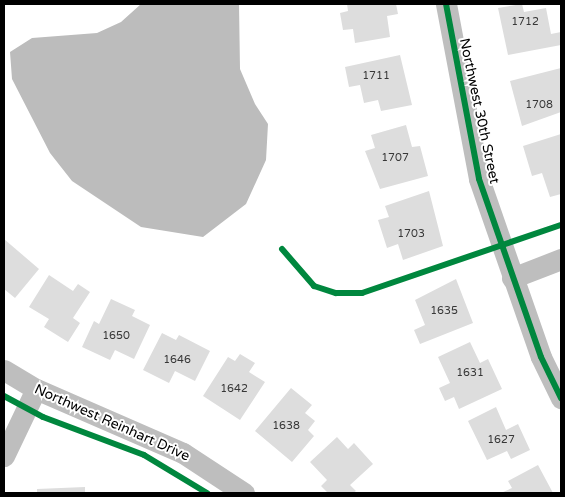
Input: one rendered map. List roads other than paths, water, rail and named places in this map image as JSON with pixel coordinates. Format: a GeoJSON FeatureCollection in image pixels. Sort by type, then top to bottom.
{"type":"FeatureCollection","features":[{"type":"Feature","properties":{"kind":"street","name":"Northwest 30th Street"},"geometry":{"type":"LineString","coordinates":[[446,4],[479,180],[512,278],[561,398]]}},
{"type":"Feature","properties":{"kind":"street"},"geometry":{"type":"LineString","coordinates":[[512,278],[561,259]]}},
{"type":"Feature","properties":{"kind":"street","name":"Northwest Reinhart Drive"},"geometry":{"type":"LineString","coordinates":[[4,370],[36,389],[183,453],[244,493]]}},
{"type":"Feature","properties":{"kind":"street"},"geometry":{"type":"LineString","coordinates":[[4,456],[36,389]]}}]}
